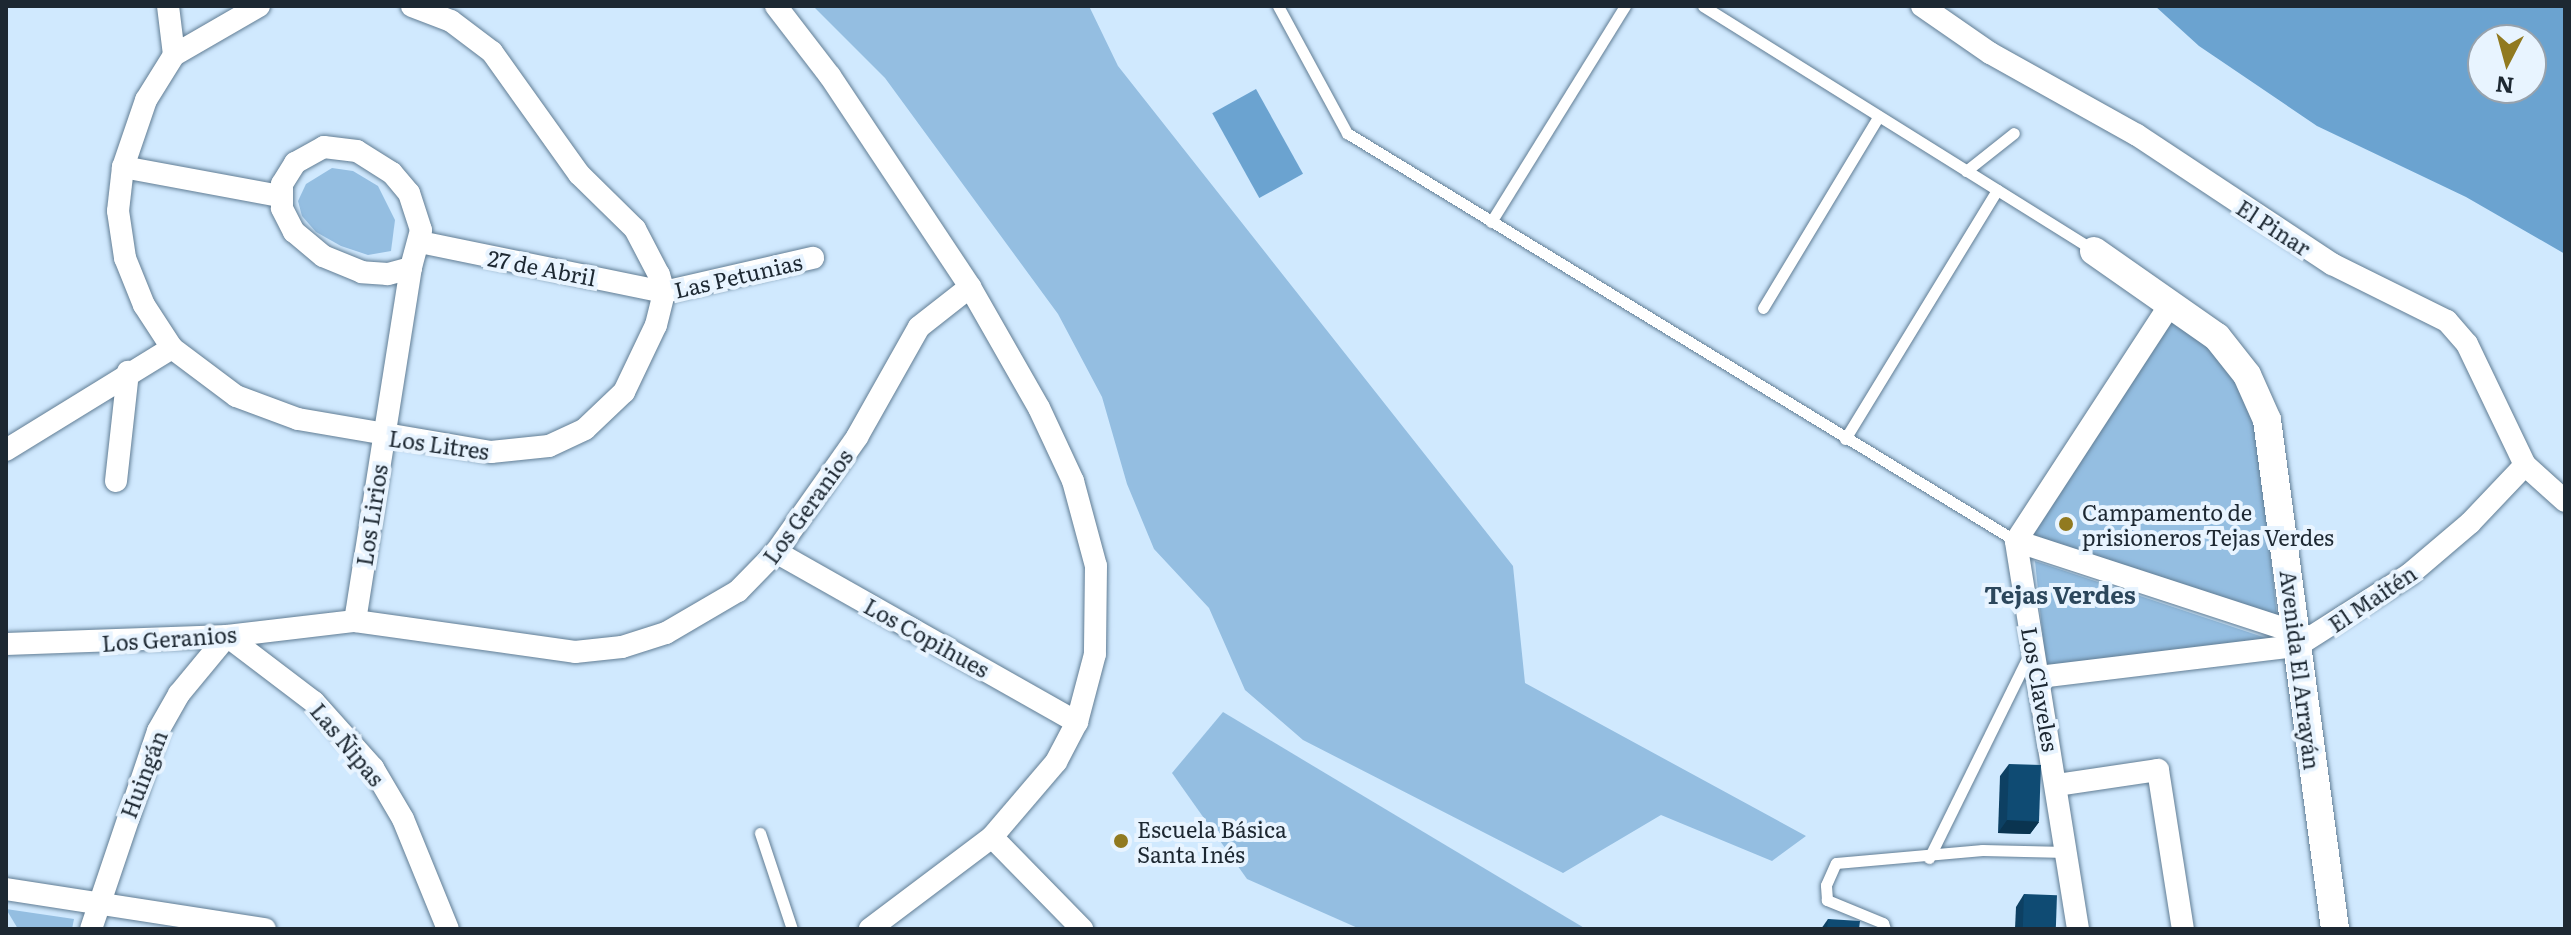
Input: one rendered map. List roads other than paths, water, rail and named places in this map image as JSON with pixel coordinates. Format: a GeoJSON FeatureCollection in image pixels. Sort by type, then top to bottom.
{"type":"FeatureCollection","features":[{"type":"Feature","properties":{"kind":"street"},"geometry":{"type":"LineString","coordinates":[[168,6],[174,55]]}},
{"type":"Feature","properties":{"kind":"street","name":"Los Litres"},"geometry":{"type":"LineString","coordinates":[[259,6],[174,55],[146,100],[123,167],[118,211],[125,258],[144,305],[172,348],[213,382],[259,407],[383,436],[511,453],[568,439],[601,417],[624,392],[656,325],[664,292]]}},
{"type":"Feature","properties":{"kind":"street"},"geometry":{"type":"LineString","coordinates":[[412,6],[451,21],[492,52],[564,156],[635,229],[664,292]]}},
{"type":"Feature","properties":{"kind":"street"},"geometry":{"type":"LineString","coordinates":[[776,6],[830,76],[970,287],[1039,408],[1091,537],[1098,626],[1077,722],[1041,785],[992,837],[870,929]]}},
{"type":"Feature","properties":{"kind":"street","name":"El Pinar"},"geometry":{"type":"LineString","coordinates":[[1922,6],[1990,53],[2137,135],[2332,264],[2447,321],[2467,344],[2525,465],[2565,501]]}},
{"type":"Feature","properties":{"kind":"street"},"geometry":{"type":"LineString","coordinates":[[324,147],[357,151],[392,173],[409,193],[419,217],[420,242],[411,268],[375,274],[323,256],[294,232],[280,196],[287,173],[304,155],[324,147]]}},
{"type":"Feature","properties":{"kind":"street"},"geometry":{"type":"LineString","coordinates":[[123,167],[280,196]]}},
{"type":"Feature","properties":{"kind":"street","name":"27 de Abril"},"geometry":{"type":"LineString","coordinates":[[420,242],[664,292]]}},
{"type":"Feature","properties":{"kind":"street","name":"Avenida El Arrayán"},"geometry":{"type":"LineString","coordinates":[[2094,251],[2198,321],[2233,355],[2263,409],[2272,444],[2335,929]]}},
{"type":"Feature","properties":{"kind":"street","name":"Las Petunias"},"geometry":{"type":"LineString","coordinates":[[664,292],[813,258]]}},
{"type":"Feature","properties":{"kind":"street","name":"Los Lirios"},"geometry":{"type":"LineString","coordinates":[[355,621],[411,268]]}},
{"type":"Feature","properties":{"kind":"street","name":"Los Geranios"},"geometry":{"type":"LineString","coordinates":[[6,644],[227,636],[355,621],[575,652],[622,647],[666,633],[716,608],[776,552],[857,437],[912,336],[942,305],[970,287]]}},
{"type":"Feature","properties":{"kind":"street"},"geometry":{"type":"LineString","coordinates":[[2171,303],[2016,541],[2296,639]]}},
{"type":"Feature","properties":{"kind":"street"},"geometry":{"type":"LineString","coordinates":[[6,450],[128,372],[172,348]]}},
{"type":"Feature","properties":{"kind":"street"},"geometry":{"type":"LineString","coordinates":[[116,481],[128,372]]}},
{"type":"Feature","properties":{"kind":"street","name":"El Maitén"},"geometry":{"type":"LineString","coordinates":[[2039,677],[2296,639],[2410,574],[2525,465]]}},
{"type":"Feature","properties":{"kind":"street","name":"Los Claveles"},"geometry":{"type":"LineString","coordinates":[[2016,541],[2078,929]]}},
{"type":"Feature","properties":{"kind":"street","name":"Los Copihues"},"geometry":{"type":"LineString","coordinates":[[776,552],[1077,722]]}},
{"type":"Feature","properties":{"kind":"street","name":"Huingán"},"geometry":{"type":"LineString","coordinates":[[91,929],[96,903],[158,731],[179,694],[227,636]]}},
{"type":"Feature","properties":{"kind":"street","name":"Las Ñipas"},"geometry":{"type":"LineString","coordinates":[[227,636],[314,702],[373,768],[403,819],[448,929]]}},
{"type":"Feature","properties":{"kind":"street"},"geometry":{"type":"LineString","coordinates":[[2057,785],[2158,770],[2183,929]]}},
{"type":"Feature","properties":{"kind":"street"},"geometry":{"type":"LineString","coordinates":[[992,837],[1082,929]]}},
{"type":"Feature","properties":{"kind":"street"},"geometry":{"type":"LineString","coordinates":[[6,889],[265,929]]}},
{"type":"Feature","properties":{"kind":"lane"},"geometry":{"type":"LineString","coordinates":[[1278,6],[1347,133],[2016,541]]}},
{"type":"Feature","properties":{"kind":"lane"},"geometry":{"type":"LineString","coordinates":[[1491,222],[1625,6]]}},
{"type":"Feature","properties":{"kind":"lane"},"geometry":{"type":"LineString","coordinates":[[1703,6],[2094,251]]}},
{"type":"Feature","properties":{"kind":"lane"},"geometry":{"type":"LineString","coordinates":[[1763,308],[1879,116]]}},
{"type":"Feature","properties":{"kind":"lane"},"geometry":{"type":"LineString","coordinates":[[1966,171],[2014,133]]}},
{"type":"Feature","properties":{"kind":"lane"},"geometry":{"type":"LineString","coordinates":[[1845,439],[1997,190]]}},
{"type":"Feature","properties":{"kind":"lane"},"geometry":{"type":"LineString","coordinates":[[1929,858],[2034,646]]}},
{"type":"Feature","properties":{"kind":"lane"},"geometry":{"type":"LineString","coordinates":[[760,833],[792,929]]}},
{"type":"Feature","properties":{"kind":"lane"},"geometry":{"type":"LineString","coordinates":[[1885,929],[1827,900],[1826,885],[1836,863],[1929,858],[1982,850],[2066,852]]}},
{"type":"Feature","properties":{"kind":"place","name":"Campamento de prisioneros Tejas Verdes"},"geometry":{"type":"Point","coordinates":[2066,524]}},
{"type":"Feature","properties":{"kind":"place","name":"Escuela Básica Santa Inés"},"geometry":{"type":"Point","coordinates":[1121,841]}},
{"type":"Feature","properties":{"kind":"district","name":"Tejas Verdes"},"geometry":{"type":"Point","coordinates":[2060,594]}}]}
